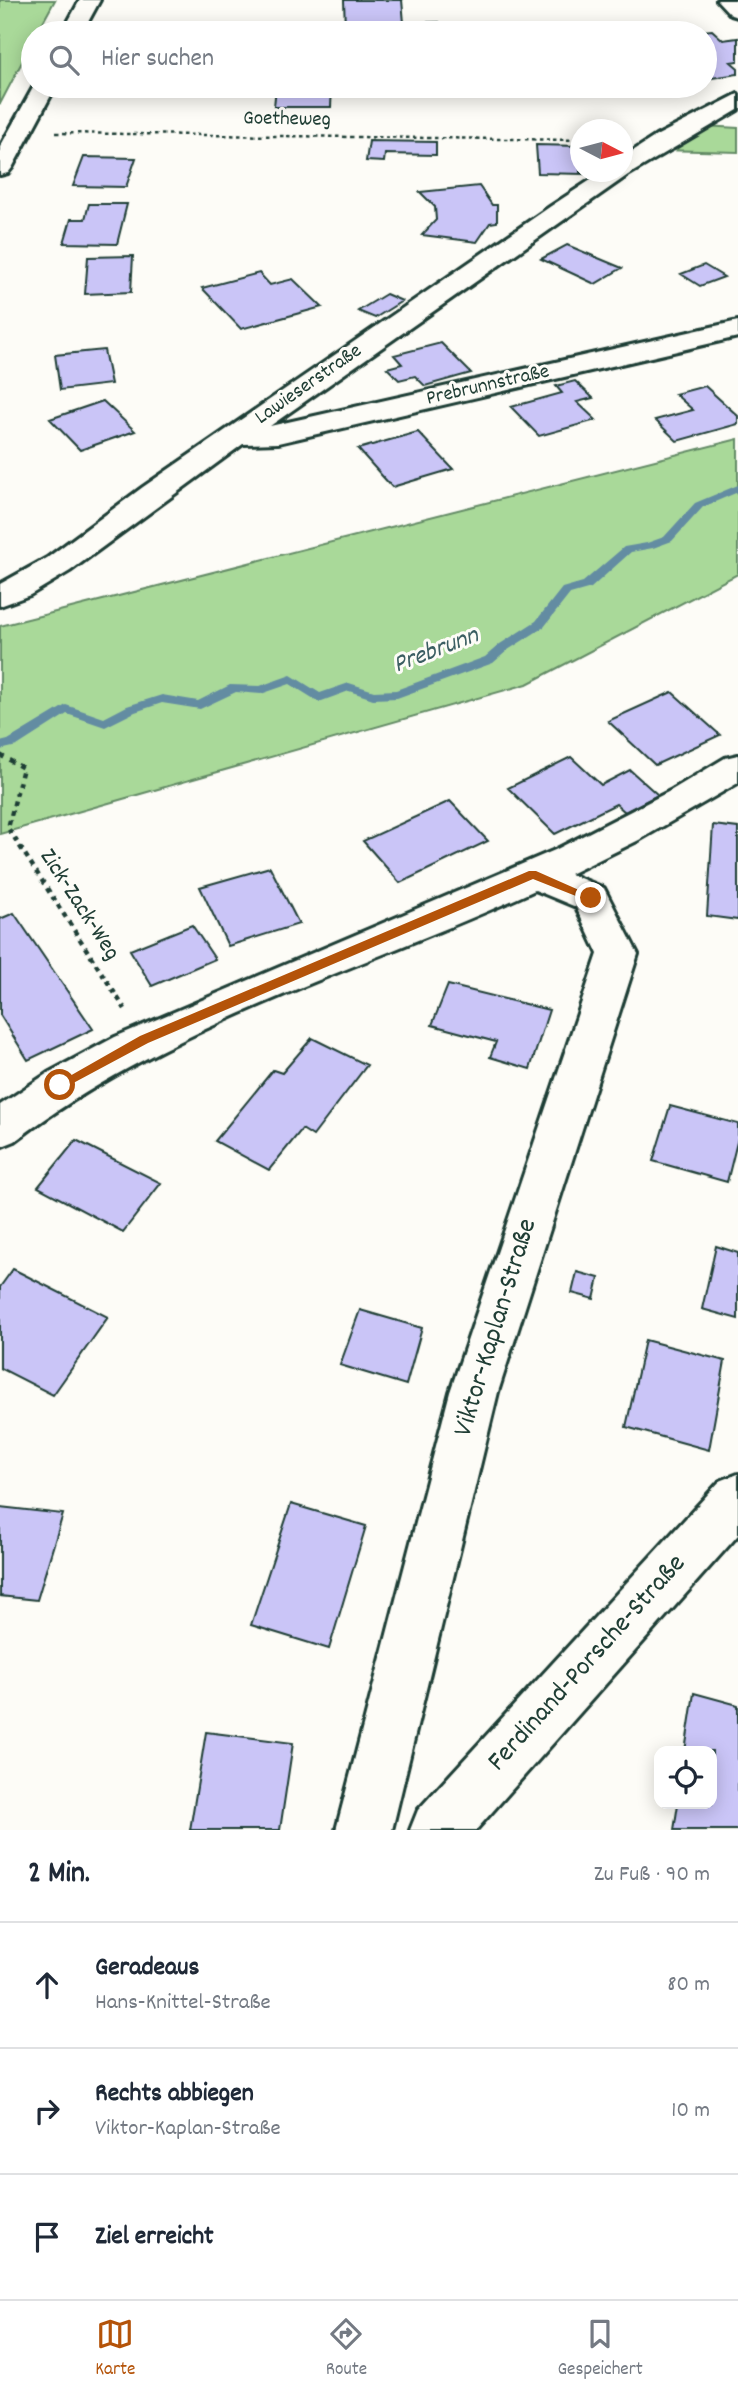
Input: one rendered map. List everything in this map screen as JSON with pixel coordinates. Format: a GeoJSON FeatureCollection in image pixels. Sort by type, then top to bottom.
{"type":"FeatureCollection","features":[{"type":"Feature","properties":{"kind":"street"},"geometry":{"type":"LineString","coordinates":[[79,21],[90,0]]}},
{"type":"Feature","properties":{"kind":"street"},"geometry":{"type":"LineString","coordinates":[[727,0],[738,11]]}},
{"type":"Feature","properties":{"kind":"street"},"geometry":{"type":"LineString","coordinates":[[0,168],[39,98]]}},
{"type":"Feature","properties":{"kind":"street"},"geometry":{"type":"LineString","coordinates":[[633,163],[727,114],[738,102]]}},
{"type":"Feature","properties":{"kind":"street","name":"Lawieserstraße"},"geometry":{"type":"LineString","coordinates":[[0,596],[42,575],[109,524],[494,253],[603,182]]}},
{"type":"Feature","properties":{"kind":"street","name":"Prebrunnstraße"},"geometry":{"type":"LineString","coordinates":[[237,436],[278,434],[738,329]]}},
{"type":"Feature","properties":{"kind":"street"},"geometry":{"type":"LineString","coordinates":[[0,1129],[60,1085],[144,1039],[533,874],[673,808],[738,767]]}},
{"type":"Feature","properties":{"kind":"street","name":"Viktor-Kaplan-Straße"},"geometry":{"type":"LineString","coordinates":[[364,1830],[474,1392],[618,954],[591,898],[533,874]]}},
{"type":"Feature","properties":{"kind":"street","name":"Ferdinand-Porsche-Straße"},"geometry":{"type":"LineString","coordinates":[[438,1830],[738,1498]]}},
{"type":"Feature","properties":{"kind":"path","name":"Goetheweg"},"geometry":{"type":"LineString","coordinates":[[21,133],[570,140]]}},
{"type":"Feature","properties":{"kind":"path","name":"Zick-Zack-Weg"},"geometry":{"type":"LineString","coordinates":[[0,755],[23,768],[8,828],[144,1039]]}},
{"type":"Feature","properties":{"kind":"green space"},"geometry":{"type":"Polygon","coordinates":[[[0,0],[55,0],[44,21],[21,21],[21,64],[0,104],[0,0]]]}},
{"type":"Feature","properties":{"kind":"green space"},"geometry":{"type":"Polygon","coordinates":[[[704,126],[738,128],[738,152],[663,150],[704,126]]]}},
{"type":"Feature","properties":{"kind":"green space"},"geometry":{"type":"Polygon","coordinates":[[[738,439],[738,574],[527,684],[0,834],[0,626],[738,439]]]}},
{"type":"Feature","properties":{"kind":"building"},"geometry":{"type":"Polygon","coordinates":[[[344,0],[402,0],[404,21],[345,21],[344,0]]]}},
{"type":"Feature","properties":{"kind":"building"},"geometry":{"type":"Polygon","coordinates":[[[717,35],[723,40],[738,38],[738,61],[731,62],[738,68],[738,74],[717,77],[717,35]]]}},
{"type":"Feature","properties":{"kind":"building"},"geometry":{"type":"Polygon","coordinates":[[[275,98],[331,98],[331,107],[274,107],[275,98]]]}},
{"type":"Feature","properties":{"kind":"building"},"geometry":{"type":"Polygon","coordinates":[[[369,141],[436,142],[436,155],[385,154],[384,162],[366,161],[369,141]]]}},
{"type":"Feature","properties":{"kind":"building"},"geometry":{"type":"Polygon","coordinates":[[[536,145],[570,146],[570,174],[538,173],[536,145]]]}},
{"type":"Feature","properties":{"kind":"building"},"geometry":{"type":"Polygon","coordinates":[[[84,157],[136,158],[126,187],[73,186],[84,157]]]}},
{"type":"Feature","properties":{"kind":"building"},"geometry":{"type":"Polygon","coordinates":[[[479,186],[492,205],[497,205],[497,222],[490,223],[477,242],[422,235],[436,220],[435,207],[420,192],[479,186]]]}},
{"type":"Feature","properties":{"kind":"building"},"geometry":{"type":"Polygon","coordinates":[[[89,204],[127,204],[117,244],[64,243],[71,219],[85,219],[89,204]]]}},
{"type":"Feature","properties":{"kind":"building"},"geometry":{"type":"Polygon","coordinates":[[[567,245],[622,268],[595,284],[541,259],[567,245]]]}},
{"type":"Feature","properties":{"kind":"building"},"geometry":{"type":"Polygon","coordinates":[[[133,256],[131,292],[85,294],[88,257],[133,256]]]}},
{"type":"Feature","properties":{"kind":"building"},"geometry":{"type":"Polygon","coordinates":[[[704,265],[724,277],[700,286],[681,274],[704,265]]]}},
{"type":"Feature","properties":{"kind":"building"},"geometry":{"type":"Polygon","coordinates":[[[259,273],[270,285],[293,279],[322,307],[241,329],[202,288],[259,273]]]}},
{"type":"Feature","properties":{"kind":"building"},"geometry":{"type":"Polygon","coordinates":[[[386,294],[402,301],[375,318],[358,311],[386,294]]]}},
{"type":"Feature","properties":{"kind":"building"},"geometry":{"type":"Polygon","coordinates":[[[441,343],[471,373],[425,386],[415,376],[399,380],[387,368],[402,364],[394,355],[441,343]]]}},
{"type":"Feature","properties":{"kind":"building"},"geometry":{"type":"Polygon","coordinates":[[[104,350],[111,384],[60,390],[55,355],[104,350]]]}},
{"type":"Feature","properties":{"kind":"building"},"geometry":{"type":"Polygon","coordinates":[[[575,381],[593,398],[577,402],[596,420],[539,436],[511,407],[562,393],[556,386],[575,381]]]}},
{"type":"Feature","properties":{"kind":"building"},"geometry":{"type":"Polygon","coordinates":[[[705,386],[738,416],[738,424],[677,441],[655,420],[693,410],[675,394],[705,386]]]}},
{"type":"Feature","properties":{"kind":"building"},"geometry":{"type":"Polygon","coordinates":[[[103,401],[135,431],[80,450],[50,419],[103,401]]]}},
{"type":"Feature","properties":{"kind":"building"},"geometry":{"type":"Polygon","coordinates":[[[418,432],[453,469],[392,487],[358,449],[418,432]]]}},
{"type":"Feature","properties":{"kind":"building"},"geometry":{"type":"Polygon","coordinates":[[[672,692],[720,735],[655,765],[608,721],[672,692]]]}},
{"type":"Feature","properties":{"kind":"building"},"geometry":{"type":"Polygon","coordinates":[[[571,757],[601,785],[630,770],[658,795],[625,812],[616,804],[555,834],[508,788],[571,757]]]}},
{"type":"Feature","properties":{"kind":"building"},"geometry":{"type":"Polygon","coordinates":[[[450,801],[488,841],[400,883],[363,841],[450,801]]]}},
{"type":"Feature","properties":{"kind":"building"},"geometry":{"type":"Polygon","coordinates":[[[713,825],[738,828],[738,920],[707,916],[713,825]]]}},
{"type":"Feature","properties":{"kind":"building"},"geometry":{"type":"Polygon","coordinates":[[[270,867],[299,924],[228,946],[200,887],[270,867]]]}},
{"type":"Feature","properties":{"kind":"building"},"geometry":{"type":"Polygon","coordinates":[[[14,913],[93,1029],[28,1060],[0,1015],[0,919],[14,913]]]}},
{"type":"Feature","properties":{"kind":"building"},"geometry":{"type":"Polygon","coordinates":[[[192,925],[215,959],[152,986],[130,950],[192,925]]]}},
{"type":"Feature","properties":{"kind":"building"},"geometry":{"type":"Polygon","coordinates":[[[448,985],[549,1010],[530,1069],[490,1057],[496,1042],[432,1025],[448,985]]]}},
{"type":"Feature","properties":{"kind":"building"},"geometry":{"type":"Polygon","coordinates":[[[312,1038],[367,1065],[313,1136],[302,1129],[269,1170],[215,1141],[273,1070],[282,1073],[312,1038]]]}},
{"type":"Feature","properties":{"kind":"building"},"geometry":{"type":"Polygon","coordinates":[[[670,1106],[738,1124],[738,1138],[727,1182],[653,1161],[670,1106]]]}},
{"type":"Feature","properties":{"kind":"building"},"geometry":{"type":"Polygon","coordinates":[[[76,1140],[161,1183],[123,1232],[38,1187],[76,1140]]]}},
{"type":"Feature","properties":{"kind":"building"},"geometry":{"type":"Polygon","coordinates":[[[716,1246],[738,1253],[738,1319],[702,1309],[716,1246]]]}},
{"type":"Feature","properties":{"kind":"building"},"geometry":{"type":"Polygon","coordinates":[[[13,1269],[108,1317],[53,1395],[0,1368],[0,1287],[13,1269]]]}},
{"type":"Feature","properties":{"kind":"building"},"geometry":{"type":"Polygon","coordinates":[[[577,1272],[599,1278],[594,1299],[572,1293],[577,1272]]]}},
{"type":"Feature","properties":{"kind":"building"},"geometry":{"type":"Polygon","coordinates":[[[360,1310],[422,1328],[406,1385],[340,1365],[360,1310]]]}},
{"type":"Feature","properties":{"kind":"building"},"geometry":{"type":"Polygon","coordinates":[[[645,1340],[725,1361],[709,1450],[626,1427],[645,1340]]]}},
{"type":"Feature","properties":{"kind":"building"},"geometry":{"type":"Polygon","coordinates":[[[291,1504],[366,1526],[329,1649],[251,1625],[291,1504]]]}},
{"type":"Feature","properties":{"kind":"building"},"geometry":{"type":"Polygon","coordinates":[[[0,1507],[63,1514],[37,1600],[0,1596],[0,1507]]]}},
{"type":"Feature","properties":{"kind":"building"},"geometry":{"type":"Polygon","coordinates":[[[694,1693],[738,1705],[738,1830],[674,1830],[677,1809],[717,1809],[717,1746],[686,1746],[694,1693]]]}},
{"type":"Feature","properties":{"kind":"building"},"geometry":{"type":"Polygon","coordinates":[[[206,1732],[293,1743],[280,1830],[190,1830],[206,1732]]]}},
{"type":"Feature","properties":{"kind":"waterway","name":"Prebrunn"},"geometry":{"type":"LineString","coordinates":[[0,746],[12,743],[66,709],[105,723],[131,709],[162,699],[200,705],[234,688],[261,690],[291,679],[319,698],[349,687],[373,695],[397,694],[489,660],[540,624],[566,591],[587,585],[628,549],[649,546],[668,539],[699,505],[738,488]]}},
{"type":"Feature","properties":{"kind":"route"},"geometry":{"type":"LineString","coordinates":[[60,1085],[144,1039],[533,874],[591,898]]}}]}
